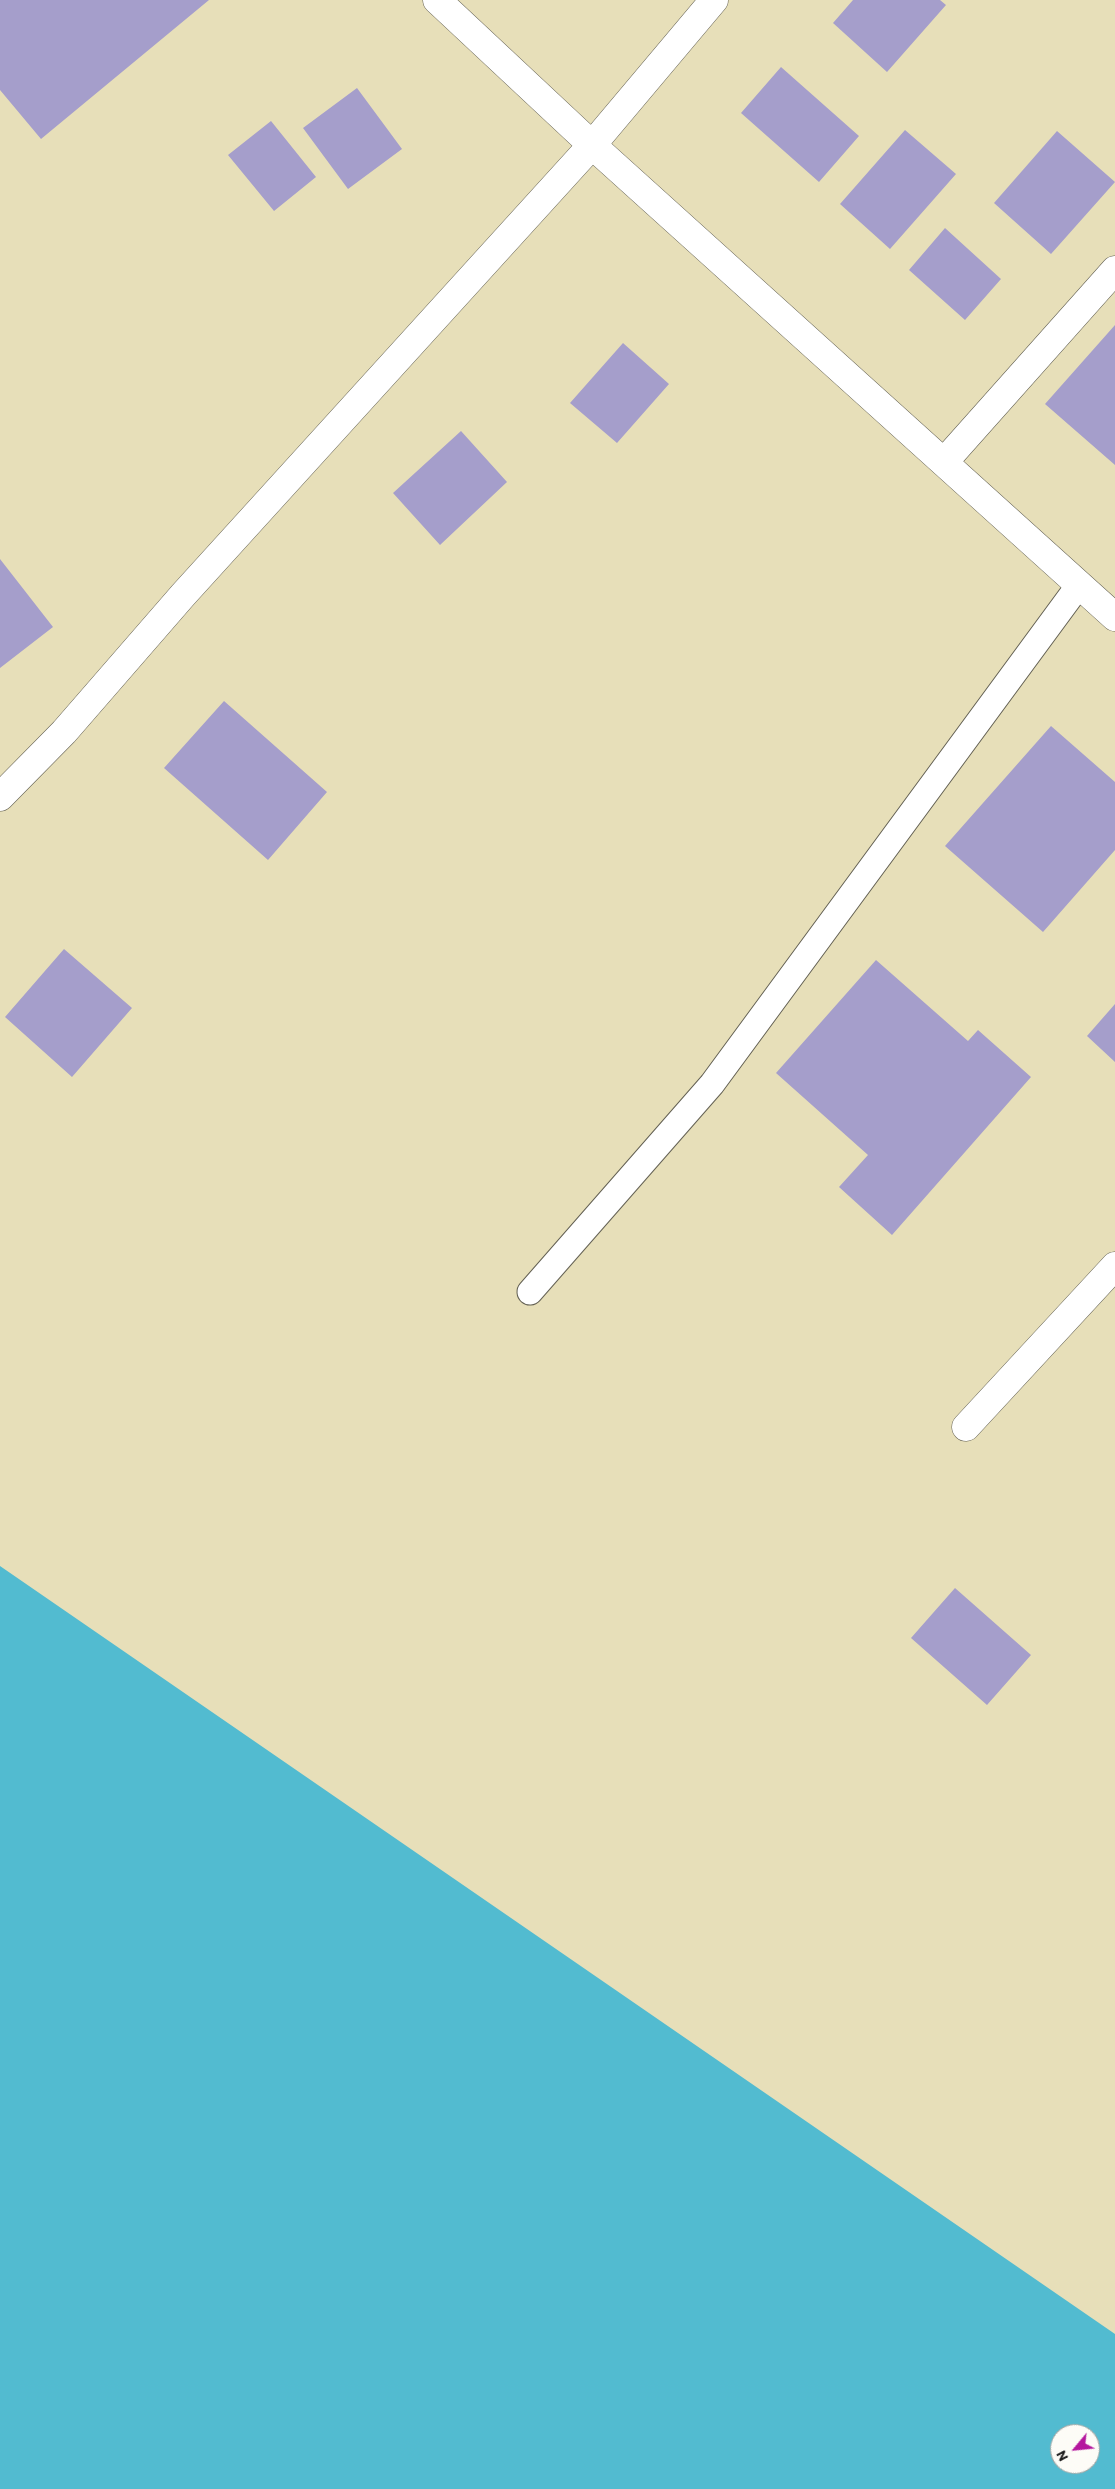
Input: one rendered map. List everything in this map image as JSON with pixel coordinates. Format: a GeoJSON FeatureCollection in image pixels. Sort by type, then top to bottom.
{"type":"FeatureCollection","features":[{"type":"Feature","properties":{"kind":"street"},"geometry":{"type":"LineString","coordinates":[[437,0],[592,145],[1115,617]]}},
{"type":"Feature","properties":{"kind":"street"},"geometry":{"type":"LineString","coordinates":[[0,797],[64,732],[183,595],[592,145],[714,0]]}},
{"type":"Feature","properties":{"kind":"street"},"geometry":{"type":"LineString","coordinates":[[944,462],[1115,270]]}},
{"type":"Feature","properties":{"kind":"street"},"geometry":{"type":"LineString","coordinates":[[966,1427],[1115,1266]]}},
{"type":"Feature","properties":{"kind":"lane"},"geometry":{"type":"LineString","coordinates":[[530,1292],[712,1084],[1079,585]]}},
{"type":"Feature","properties":{"kind":"water"},"geometry":{"type":"Polygon","coordinates":[[[0,1566],[1115,2334],[1115,2489],[0,2489],[0,1566]]]}},
{"type":"Feature","properties":{"kind":"building"},"geometry":{"type":"Polygon","coordinates":[[[0,0],[209,0],[41,139],[0,90],[0,0]]]}},
{"type":"Feature","properties":{"kind":"building"},"geometry":{"type":"Polygon","coordinates":[[[853,0],[940,0],[946,5],[887,72],[833,23],[853,0]]]}},
{"type":"Feature","properties":{"kind":"building"},"geometry":{"type":"Polygon","coordinates":[[[781,67],[859,136],[819,182],[741,113],[781,67]]]}},
{"type":"Feature","properties":{"kind":"building"},"geometry":{"type":"Polygon","coordinates":[[[357,88],[402,149],[348,189],[303,128],[357,88]]]}},
{"type":"Feature","properties":{"kind":"building"},"geometry":{"type":"Polygon","coordinates":[[[271,121],[316,177],[274,211],[228,155],[271,121]]]}},
{"type":"Feature","properties":{"kind":"building"},"geometry":{"type":"Polygon","coordinates":[[[905,130],[956,174],[890,249],[840,204],[905,130]]]}},
{"type":"Feature","properties":{"kind":"building"},"geometry":{"type":"Polygon","coordinates":[[[1057,131],[1115,182],[1051,254],[994,203],[1057,131]]]}},
{"type":"Feature","properties":{"kind":"building"},"geometry":{"type":"Polygon","coordinates":[[[945,228],[1001,279],[965,320],[909,270],[945,228]]]}},
{"type":"Feature","properties":{"kind":"building"},"geometry":{"type":"Polygon","coordinates":[[[1115,325],[1115,465],[1045,404],[1115,325]]]}},
{"type":"Feature","properties":{"kind":"building"},"geometry":{"type":"Polygon","coordinates":[[[623,343],[669,384],[617,443],[570,403],[623,343]]]}},
{"type":"Feature","properties":{"kind":"building"},"geometry":{"type":"Polygon","coordinates":[[[461,431],[507,482],[440,545],[393,493],[461,431]]]}},
{"type":"Feature","properties":{"kind":"building"},"geometry":{"type":"Polygon","coordinates":[[[0,559],[53,627],[0,668],[0,559]]]}},
{"type":"Feature","properties":{"kind":"building"},"geometry":{"type":"Polygon","coordinates":[[[224,701],[327,792],[268,860],[164,768],[224,701]]]}},
{"type":"Feature","properties":{"kind":"building"},"geometry":{"type":"Polygon","coordinates":[[[1051,726],[1115,782],[1115,850],[1043,932],[945,846],[1051,726]]]}},
{"type":"Feature","properties":{"kind":"building"},"geometry":{"type":"Polygon","coordinates":[[[64,949],[132,1008],[72,1077],[5,1017],[64,949]]]}},
{"type":"Feature","properties":{"kind":"building"},"geometry":{"type":"Polygon","coordinates":[[[876,960],[968,1041],[978,1030],[1031,1077],[892,1235],[839,1187],[868,1155],[776,1073],[876,960]]]}},
{"type":"Feature","properties":{"kind":"building"},"geometry":{"type":"Polygon","coordinates":[[[1115,1004],[1115,1062],[1087,1036],[1115,1004]]]}},
{"type":"Feature","properties":{"kind":"building"},"geometry":{"type":"Polygon","coordinates":[[[955,1588],[1031,1655],[987,1705],[911,1638],[955,1588]]]}}]}
